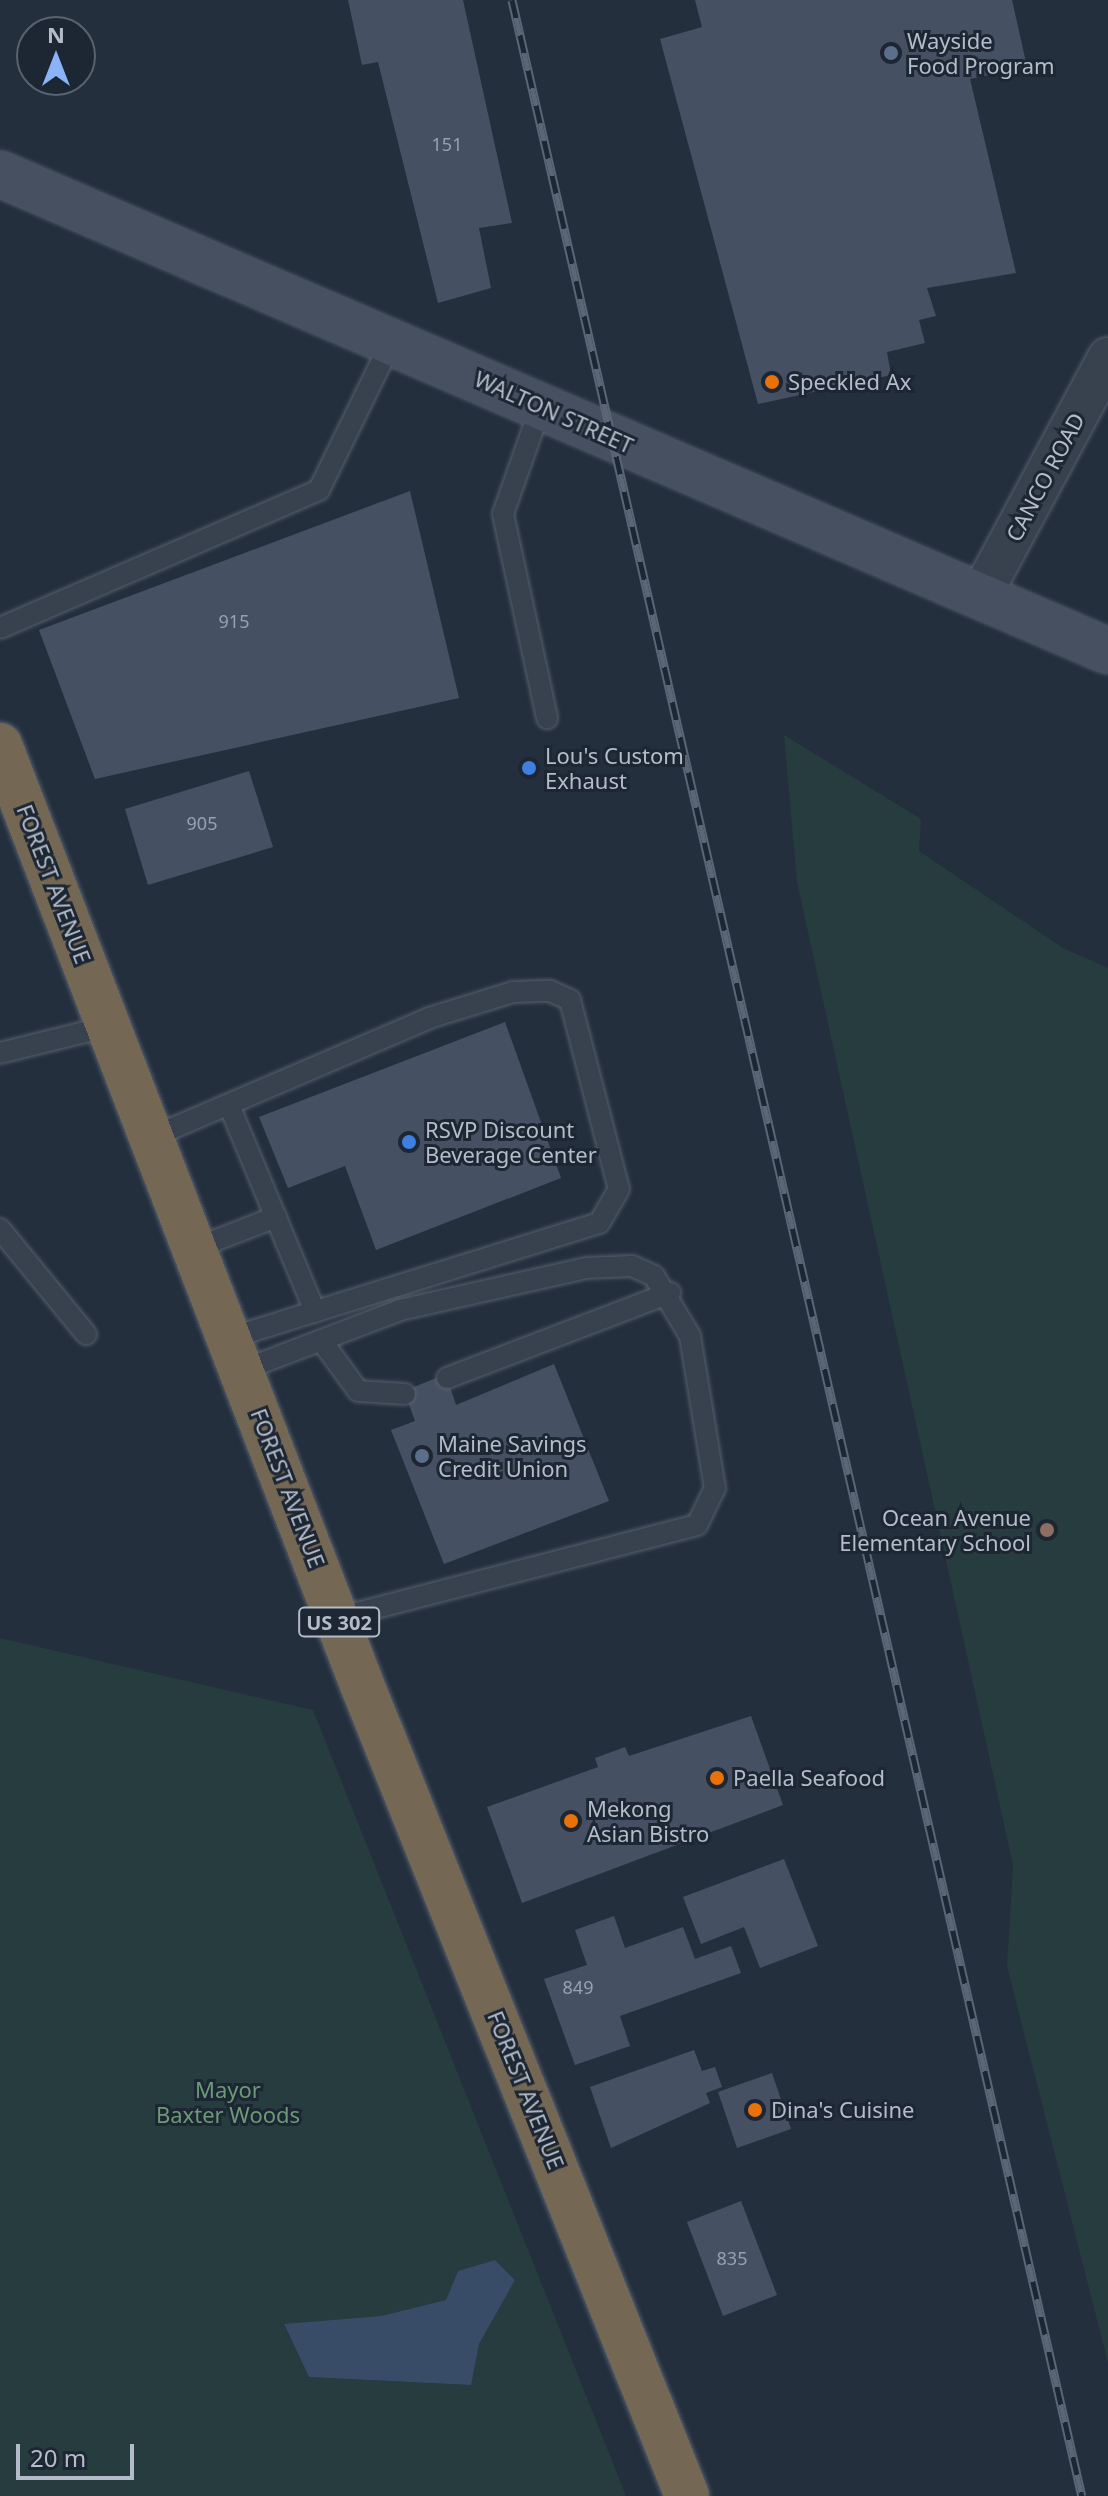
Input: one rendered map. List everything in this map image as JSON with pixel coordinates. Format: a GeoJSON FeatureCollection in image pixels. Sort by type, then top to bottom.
{"type":"FeatureCollection","features":[{"type":"Feature","properties":{"kind":"highway","name":"FOREST AVENUE"},"geometry":{"type":"LineString","coordinates":[[0,745],[337,1618],[687,2496]]}},
{"type":"Feature","properties":{"kind":"street","name":"WALTON STREET"},"geometry":{"type":"LineString","coordinates":[[0,174],[392,340],[1108,651]]}},
{"type":"Feature","properties":{"kind":"street","name":"CANCO ROAD"},"geometry":{"type":"LineString","coordinates":[[981,595],[1108,358]]}},
{"type":"Feature","properties":{"kind":"lane"},"geometry":{"type":"LineString","coordinates":[[0,628],[319,490],[392,340]]}},
{"type":"Feature","properties":{"kind":"lane"},"geometry":{"type":"LineString","coordinates":[[541,406],[503,514],[547,718]]}},
{"type":"Feature","properties":{"kind":"lane"},"geometry":{"type":"LineString","coordinates":[[152,1137],[429,1018],[513,992],[550,991],[570,1000],[619,1189],[599,1223],[315,1312],[237,1354]]}},
{"type":"Feature","properties":{"kind":"lane"},"geometry":{"type":"LineString","coordinates":[[0,1053],[109,1026]]}},
{"type":"Feature","properties":{"kind":"lane"},"geometry":{"type":"LineString","coordinates":[[229,1105],[315,1312]]}},
{"type":"Feature","properties":{"kind":"lane"},"geometry":{"type":"LineString","coordinates":[[196,1248],[276,1217]]}},
{"type":"Feature","properties":{"kind":"lane"},"geometry":{"type":"LineString","coordinates":[[0,1229],[86,1334]]}},
{"type":"Feature","properties":{"kind":"lane"},"geometry":{"type":"LineString","coordinates":[[237,1354],[321,1340],[400,1310],[586,1268],[632,1266],[670,1293],[690,1336],[715,1488],[697,1525],[337,1618]]}},
{"type":"Feature","properties":{"kind":"lane"},"geometry":{"type":"LineString","coordinates":[[447,1378],[670,1293]]}},
{"type":"Feature","properties":{"kind":"lane"},"geometry":{"type":"LineString","coordinates":[[321,1340],[358,1391],[405,1394]]}},
{"type":"Feature","properties":{"kind":"green space","name":"Ocean Avenue Elementary School"},"geometry":{"type":"Polygon","coordinates":[[[784,735],[921,819],[919,851],[1063,948],[1108,968],[1108,2363],[1007,1966],[1013,1865],[797,882],[784,735]]]}},
{"type":"Feature","properties":{"kind":"green space","name":"Mayor Baxter Woods"},"geometry":{"type":"Polygon","coordinates":[[[0,1638],[313,1710],[626,2496],[0,2496],[0,1638]],[[495,2260],[458,2271],[446,2300],[381,2316],[284,2325],[309,2377],[470,2385],[479,2344],[515,2280],[495,2260]]]}},
{"type":"Feature","properties":{"kind":"water"},"geometry":{"type":"Polygon","coordinates":[[[495,2260],[515,2280],[479,2344],[471,2385],[309,2377],[284,2324],[381,2316],[446,2300],[458,2271],[495,2260]]]}},
{"type":"Feature","properties":{"kind":"building"},"geometry":{"type":"Polygon","coordinates":[[[348,0],[463,0],[512,223],[479,228],[491,288],[438,303],[378,62],[362,65],[348,0]]]}},
{"type":"Feature","properties":{"kind":"building"},"geometry":{"type":"Polygon","coordinates":[[[695,0],[1012,0],[1027,67],[970,79],[1016,273],[927,288],[936,316],[919,320],[925,343],[887,352],[891,375],[758,404],[660,39],[702,27],[695,0]]]}},
{"type":"Feature","properties":{"kind":"building"},"geometry":{"type":"Polygon","coordinates":[[[410,491],[459,698],[95,779],[39,630],[410,491]]]}},
{"type":"Feature","properties":{"kind":"building"},"geometry":{"type":"Polygon","coordinates":[[[249,771],[273,847],[148,885],[125,809],[249,771]]]}},
{"type":"Feature","properties":{"kind":"building","name":"RSVP Discount Beverage Center"},"geometry":{"type":"Polygon","coordinates":[[[505,1022],[561,1178],[376,1250],[345,1166],[288,1188],[259,1117],[505,1022]]]}},
{"type":"Feature","properties":{"kind":"building"},"geometry":{"type":"Polygon","coordinates":[[[554,1364],[609,1501],[444,1564],[391,1430],[415,1421],[404,1391],[446,1374],[456,1405],[554,1364]]]}},
{"type":"Feature","properties":{"kind":"building"},"geometry":{"type":"Polygon","coordinates":[[[751,1716],[783,1805],[522,1903],[487,1807],[598,1767],[595,1758],[625,1747],[629,1756],[751,1716]]]}},
{"type":"Feature","properties":{"kind":"building"},"geometry":{"type":"Polygon","coordinates":[[[784,1859],[818,1946],[760,1968],[744,1927],[701,1944],[683,1897],[784,1859]]]}},
{"type":"Feature","properties":{"kind":"building"},"geometry":{"type":"Polygon","coordinates":[[[614,1916],[625,1948],[683,1927],[695,1959],[731,1946],[741,1973],[620,2016],[630,2046],[575,2065],[544,1979],[587,1965],[575,1930],[614,1916]]]}},
{"type":"Feature","properties":{"kind":"building"},"geometry":{"type":"Polygon","coordinates":[[[694,2050],[702,2071],[715,2067],[722,2087],[706,2093],[710,2103],[611,2148],[590,2087],[694,2050]]]}},
{"type":"Feature","properties":{"kind":"building","name":"Dina's Cuisine"},"geometry":{"type":"Polygon","coordinates":[[[772,2073],[791,2129],[737,2148],[718,2092],[772,2073]]]}},
{"type":"Feature","properties":{"kind":"building"},"geometry":{"type":"Polygon","coordinates":[[[741,2201],[777,2295],[723,2316],[687,2222],[741,2201]]]}},
{"type":"Feature","properties":{"kind":"railway"},"geometry":{"type":"LineString","coordinates":[[512,0],[1082,2496]]}},
{"type":"Feature","properties":{"kind":"place","name":"Wayside Food Program"},"geometry":{"type":"Point","coordinates":[891,53]}},
{"type":"Feature","properties":{"kind":"place","name":"Speckled Ax"},"geometry":{"type":"Point","coordinates":[772,382]}},
{"type":"Feature","properties":{"kind":"place","name":"Lou's Custom Exhaust"},"geometry":{"type":"Point","coordinates":[529,768]}},
{"type":"Feature","properties":{"kind":"place","name":"RSVP Discount Beverage Center"},"geometry":{"type":"Point","coordinates":[409,1142]}},
{"type":"Feature","properties":{"kind":"place","name":"Maine Savings Credit Union"},"geometry":{"type":"Point","coordinates":[422,1456]}},
{"type":"Feature","properties":{"kind":"place","name":"Ocean Avenue Elementary School"},"geometry":{"type":"Point","coordinates":[1047,1530]}},
{"type":"Feature","properties":{"kind":"place","name":"Paella Seafood"},"geometry":{"type":"Point","coordinates":[717,1778]}},
{"type":"Feature","properties":{"kind":"place","name":"Mekong Asian Bistro"},"geometry":{"type":"Point","coordinates":[571,1821]}},
{"type":"Feature","properties":{"kind":"place","name":"Dina's Cuisine"},"geometry":{"type":"Point","coordinates":[755,2110]}}]}
